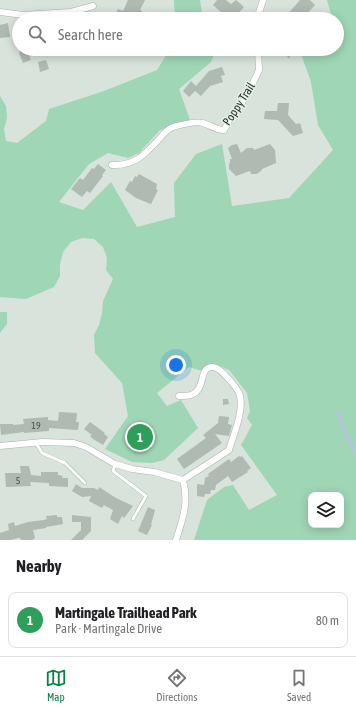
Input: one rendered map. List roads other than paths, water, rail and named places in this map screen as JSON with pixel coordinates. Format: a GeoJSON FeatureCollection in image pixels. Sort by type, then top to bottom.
{"type":"FeatureCollection","features":[{"type":"Feature","properties":{"kind":"street"},"geometry":{"type":"LineString","coordinates":[[260,12],[263,0]]}},
{"type":"Feature","properties":{"kind":"street"},"geometry":{"type":"LineString","coordinates":[[71,12],[93,6]]}},
{"type":"Feature","properties":{"kind":"street"},"geometry":{"type":"LineString","coordinates":[[0,12],[12,14]]}},
{"type":"Feature","properties":{"kind":"street","name":"Poppy Trail"},"geometry":{"type":"LineString","coordinates":[[112,165],[124,166],[144,155],[171,127],[202,122],[219,130],[224,130],[251,88],[259,70],[258,56]]}},
{"type":"Feature","properties":{"kind":"street"},"geometry":{"type":"LineString","coordinates":[[0,446],[36,443],[74,443],[86,447],[115,464],[183,480],[229,450],[238,420],[241,397],[238,390],[220,369],[213,367],[205,370],[197,391],[192,394],[179,396]]}},
{"type":"Feature","properties":{"kind":"street"},"geometry":{"type":"LineString","coordinates":[[176,540],[186,504],[186,492],[183,480]]}},
{"type":"Feature","properties":{"kind":"lane"},"geometry":{"type":"LineString","coordinates":[[36,443],[42,453],[65,462],[85,483]]}},
{"type":"Feature","properties":{"kind":"lane"},"geometry":{"type":"LineString","coordinates":[[115,464],[113,471],[146,496],[133,519]]}},
{"type":"Feature","properties":{"kind":"waterway"},"geometry":{"type":"LineString","coordinates":[[338,411],[347,437],[356,454]]}},
{"type":"Feature","properties":{"kind":"place","name":"Martingale Trailhead Park"},"geometry":{"type":"Point","coordinates":[140,437]}}]}
